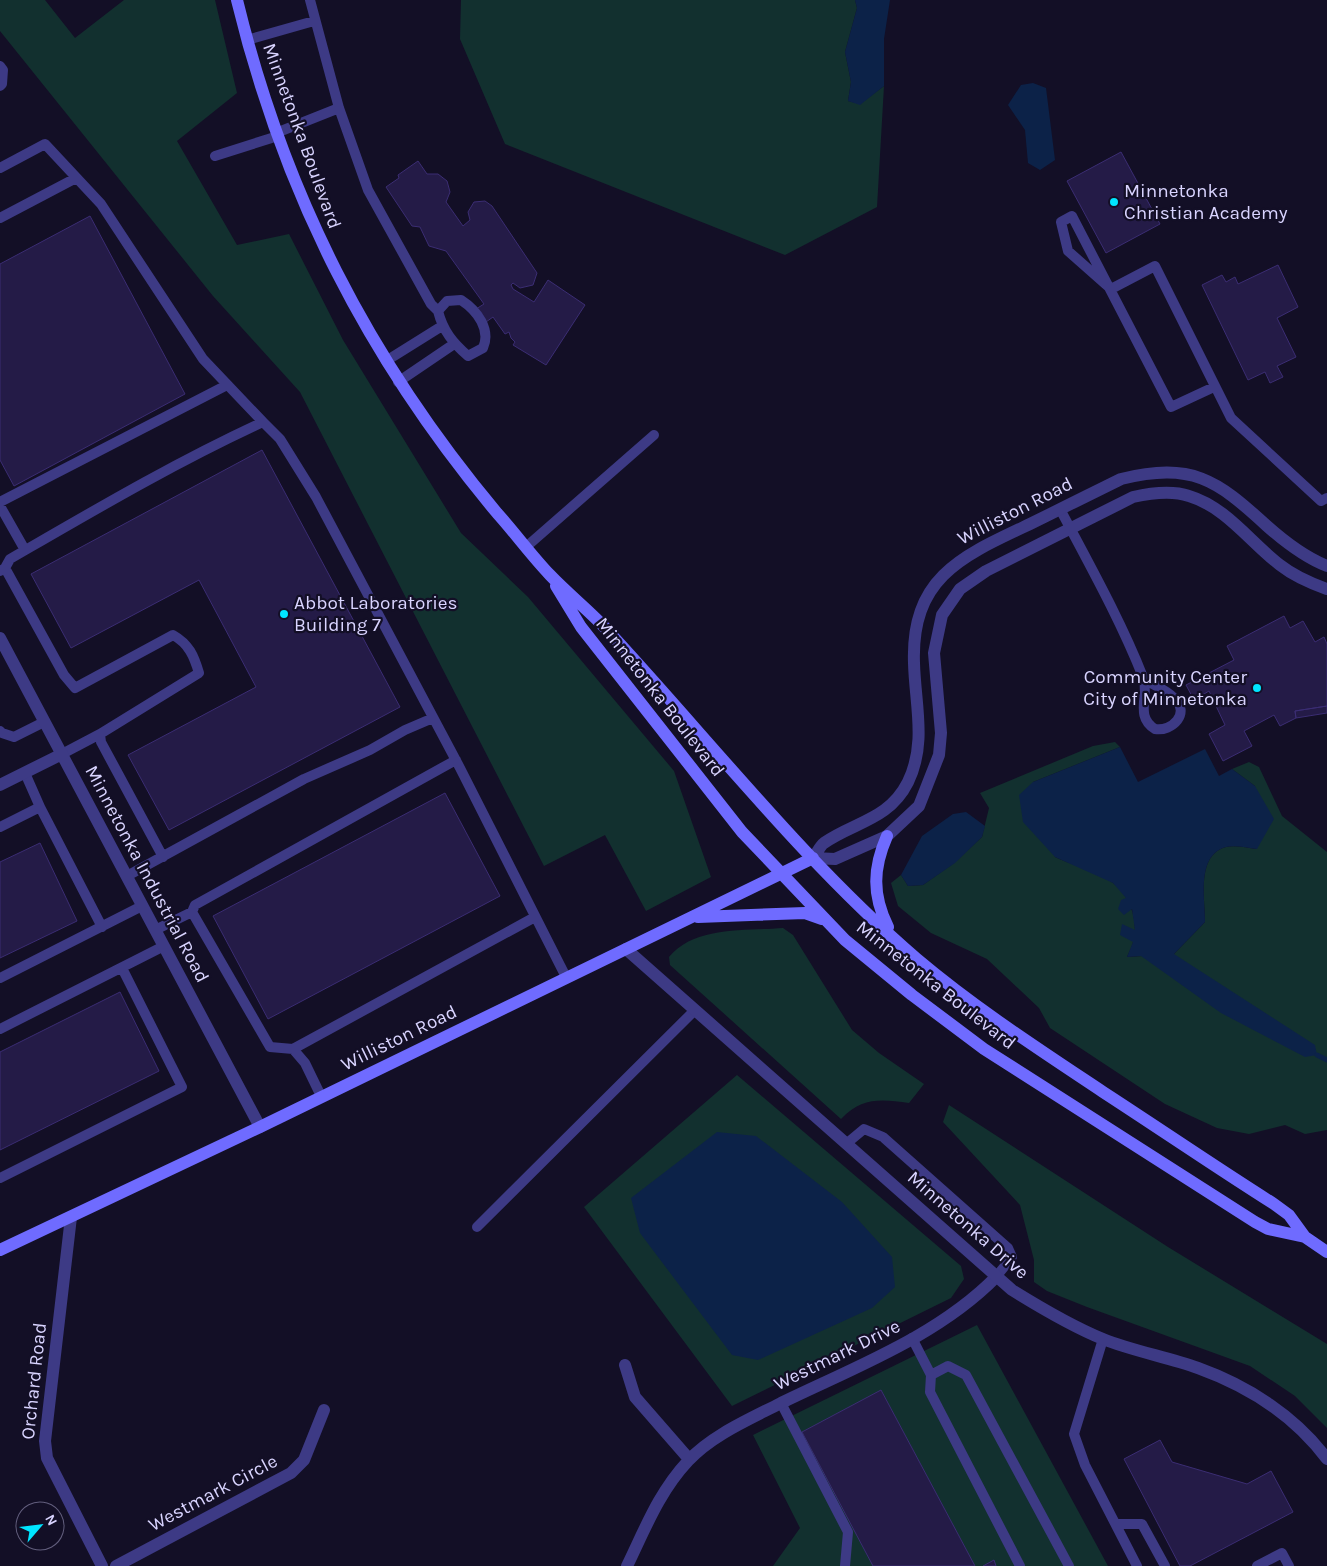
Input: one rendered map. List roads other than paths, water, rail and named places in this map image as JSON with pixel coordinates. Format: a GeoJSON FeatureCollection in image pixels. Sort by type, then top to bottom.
{"type":"FeatureCollection","features":[{"type":"Feature","properties":{"kind":"main road","name":"Minnetonka Boulevard"},"geometry":{"type":"LineString","coordinates":[[237,0],[247,40],[277,135],[317,236],[359,317],[398,382],[461,470],[549,574],[608,630],[814,858],[892,936],[959,993],[1022,1038],[1274,1204],[1289,1215],[1305,1237],[1327,1252]]}},
{"type":"Feature","properties":{"kind":"main road","name":"Minnetonka Boulevard"},"geometry":{"type":"LineString","coordinates":[[549,574],[581,627],[729,816],[851,945],[961,1032],[1032,1081],[1255,1222],[1268,1229],[1305,1237]]}},
{"type":"Feature","properties":{"kind":"main road"},"geometry":{"type":"LineString","coordinates":[[887,836],[880,853],[875,875],[875,892],[880,911],[892,936]]}},
{"type":"Feature","properties":{"kind":"main road","name":"Williston Road"},"geometry":{"type":"LineString","coordinates":[[0,1250],[260,1127],[814,858]]}},
{"type":"Feature","properties":{"kind":"main road"},"geometry":{"type":"LineString","coordinates":[[693,917],[805,912],[826,920]]}},
{"type":"Feature","properties":{"kind":"street","name":"Williston Road"},"geometry":{"type":"LineString","coordinates":[[814,858],[823,844],[878,817],[908,784],[919,746],[914,663],[915,632],[924,602],[943,574],[970,553],[1121,478],[1148,472],[1177,471],[1203,478],[1240,501],[1287,544],[1316,562],[1327,566]]}},
{"type":"Feature","properties":{"kind":"street","name":"Williston Road"},"geometry":{"type":"LineString","coordinates":[[814,858],[836,859],[887,836],[919,806],[939,755],[941,733],[934,653],[942,615],[960,589],[986,571],[1133,497],[1157,492],[1189,495],[1225,516],[1280,565],[1305,581],[1327,589]]}},
{"type":"Feature","properties":{"kind":"street","name":"Minnetonka Industrial Road"},"geometry":{"type":"LineString","coordinates":[[0,638],[260,1127]]}},
{"type":"Feature","properties":{"kind":"street"},"geometry":{"type":"LineString","coordinates":[[0,785],[62,754]]}},
{"type":"Feature","properties":{"kind":"street","name":"Minnetonka Drive"},"geometry":{"type":"LineString","coordinates":[[626,949],[996,1277],[1049,1314],[1103,1339],[1198,1368],[1236,1384],[1296,1423],[1327,1459]]}},
{"type":"Feature","properties":{"kind":"street","name":"Orchard Road"},"geometry":{"type":"LineString","coordinates":[[71,1217],[44,1441],[47,1458],[102,1566]]}},
{"type":"Feature","properties":{"kind":"street","name":"Westmark Drive"},"geometry":{"type":"LineString","coordinates":[[627,1566],[651,1514],[669,1484],[689,1459],[740,1423],[953,1316],[996,1277]]}},
{"type":"Feature","properties":{"kind":"street"},"geometry":{"type":"LineString","coordinates":[[625,1365],[635,1397],[689,1459]]}},
{"type":"Feature","properties":{"kind":"street","name":"Westmark Circle"},"geometry":{"type":"LineString","coordinates":[[116,1566],[291,1473],[304,1460],[324,1410]]}},
{"type":"Feature","properties":{"kind":"lane"},"geometry":{"type":"LineString","coordinates":[[310,0],[314,21],[339,108],[368,190],[431,304],[438,312],[442,326],[454,344],[468,356],[483,348],[487,339],[486,328],[468,305],[461,300],[447,302],[438,312]]}},
{"type":"Feature","properties":{"kind":"lane"},"geometry":{"type":"LineString","coordinates":[[247,40],[314,21]]}},
{"type":"Feature","properties":{"kind":"lane"},"geometry":{"type":"LineString","coordinates":[[0,66],[3,70],[2,84],[0,86]]}},
{"type":"Feature","properties":{"kind":"lane"},"geometry":{"type":"LineString","coordinates":[[215,156],[277,135],[339,108]]}},
{"type":"Feature","properties":{"kind":"lane"},"geometry":{"type":"LineString","coordinates":[[0,168],[44,144],[101,204],[203,359],[280,439],[316,497],[456,760],[566,977]]}},
{"type":"Feature","properties":{"kind":"lane"},"geometry":{"type":"LineString","coordinates":[[0,218],[76,178]]}},
{"type":"Feature","properties":{"kind":"lane"},"geometry":{"type":"LineString","coordinates":[[1111,289],[1068,251],[1061,222],[1072,216],[1111,289],[1171,407],[1214,387]]}},
{"type":"Feature","properties":{"kind":"lane"},"geometry":{"type":"LineString","coordinates":[[1111,289],[1154,266],[1231,418],[1321,501],[1327,498]]}},
{"type":"Feature","properties":{"kind":"lane"},"geometry":{"type":"LineString","coordinates":[[386,361],[442,326]]}},
{"type":"Feature","properties":{"kind":"lane"},"geometry":{"type":"LineString","coordinates":[[398,382],[454,344]]}},
{"type":"Feature","properties":{"kind":"lane"},"geometry":{"type":"LineString","coordinates":[[0,502],[227,385]]}},
{"type":"Feature","properties":{"kind":"lane"},"geometry":{"type":"LineString","coordinates":[[62,754],[100,738],[199,673],[193,655],[182,640],[173,635],[75,688],[64,674],[2,569],[10,559],[25,550],[194,456],[263,422]]}},
{"type":"Feature","properties":{"kind":"lane"},"geometry":{"type":"LineString","coordinates":[[526,547],[654,435]]}},
{"type":"Feature","properties":{"kind":"lane"},"geometry":{"type":"LineString","coordinates":[[0,506],[25,550]]}},
{"type":"Feature","properties":{"kind":"lane"},"geometry":{"type":"LineString","coordinates":[[1060,509],[1144,679],[1143,714],[1145,720],[1155,729],[1167,729],[1173,726],[1180,716],[1178,703],[1175,698],[1144,679]]}},
{"type":"Feature","properties":{"kind":"lane"},"geometry":{"type":"LineString","coordinates":[[127,876],[304,779],[370,750],[405,730],[433,718]]}},
{"type":"Feature","properties":{"kind":"lane"},"geometry":{"type":"LineString","coordinates":[[0,730],[2,733],[14,737],[44,722]]}},
{"type":"Feature","properties":{"kind":"lane"},"geometry":{"type":"LineString","coordinates":[[100,738],[163,857]]}},
{"type":"Feature","properties":{"kind":"lane"},"geometry":{"type":"LineString","coordinates":[[155,930],[192,912],[195,906],[456,760]]}},
{"type":"Feature","properties":{"kind":"lane"},"geometry":{"type":"LineString","coordinates":[[25,773],[40,807],[102,927]]}},
{"type":"Feature","properties":{"kind":"lane"},"geometry":{"type":"LineString","coordinates":[[0,827],[40,807]]}},
{"type":"Feature","properties":{"kind":"lane"},"geometry":{"type":"LineString","coordinates":[[0,978],[142,906]]}},
{"type":"Feature","properties":{"kind":"lane"},"geometry":{"type":"LineString","coordinates":[[192,912],[270,1047],[293,1049],[536,917]]}},
{"type":"Feature","properties":{"kind":"lane"},"geometry":{"type":"LineString","coordinates":[[0,1029],[164,946]]}},
{"type":"Feature","properties":{"kind":"lane"},"geometry":{"type":"LineString","coordinates":[[0,1178],[182,1088],[122,968]]}},
{"type":"Feature","properties":{"kind":"lane"},"geometry":{"type":"LineString","coordinates":[[477,1226],[695,1010]]}},
{"type":"Feature","properties":{"kind":"lane"},"geometry":{"type":"LineString","coordinates":[[293,1049],[305,1064],[321,1096]]}},
{"type":"Feature","properties":{"kind":"lane"},"geometry":{"type":"LineString","coordinates":[[846,1144],[864,1129],[883,1137],[956,1201],[1008,1248],[1012,1257],[996,1277]]}},
{"type":"Feature","properties":{"kind":"lane"},"geometry":{"type":"LineString","coordinates":[[912,1338],[931,1376],[930,1392],[1020,1566]]}},
{"type":"Feature","properties":{"kind":"lane"},"geometry":{"type":"LineString","coordinates":[[1103,1339],[1074,1434],[1085,1465],[1137,1566]]}},
{"type":"Feature","properties":{"kind":"lane"},"geometry":{"type":"LineString","coordinates":[[931,1376],[948,1366],[966,1374],[1069,1566]]}},
{"type":"Feature","properties":{"kind":"lane"},"geometry":{"type":"LineString","coordinates":[[781,1403],[848,1532],[845,1566]]}},
{"type":"Feature","properties":{"kind":"lane"},"geometry":{"type":"LineString","coordinates":[[1116,1524],[1142,1524],[1165,1566]]}},
{"type":"Feature","properties":{"kind":"lane"},"geometry":{"type":"LineString","coordinates":[[1257,1566],[1282,1553],[1289,1566]]}},
{"type":"Feature","properties":{"kind":"water"},"geometry":{"type":"Polygon","coordinates":[[[855,0],[890,0],[884,39],[884,86],[860,105],[848,101],[851,82],[845,52],[857,8],[855,0]]]}},
{"type":"Feature","properties":{"kind":"water"},"geometry":{"type":"Polygon","coordinates":[[[1033,83],[1046,88],[1055,160],[1040,170],[1028,163],[1025,130],[1008,105],[1021,85],[1033,83]]]}},
{"type":"Feature","properties":{"kind":"water"},"geometry":{"type":"Polygon","coordinates":[[[1120,747],[1138,782],[1205,749],[1219,776],[1232,769],[1255,786],[1274,819],[1257,849],[1237,846],[1226,847],[1216,852],[1210,859],[1204,879],[1205,922],[1174,954],[1315,1045],[1317,1055],[1305,1057],[1221,1013],[1141,956],[1127,957],[1133,942],[1120,935],[1122,924],[1135,930],[1132,909],[1124,915],[1118,909],[1121,900],[1126,898],[1113,883],[1055,857],[1023,822],[1019,795],[1033,782],[1120,747]]]}},
{"type":"Feature","properties":{"kind":"water"},"geometry":{"type":"Polygon","coordinates":[[[966,812],[985,826],[982,837],[955,863],[923,885],[908,886],[901,875],[922,836],[953,814],[966,812]]]}},
{"type":"Feature","properties":{"kind":"water"},"geometry":{"type":"Polygon","coordinates":[[[717,1132],[756,1136],[842,1202],[892,1257],[895,1287],[872,1308],[758,1360],[732,1355],[640,1233],[631,1198],[717,1132]]]}},
{"type":"Feature","properties":{"kind":"waterway"},"geometry":{"type":"LineString","coordinates":[[1317,1055],[1327,1060]]}},
{"type":"Feature","properties":{"kind":"place","name":"Minnetonka Christian Academy"},"geometry":{"type":"Point","coordinates":[1114,202]}},
{"type":"Feature","properties":{"kind":"place","name":"Abbot Laboratories Building 7"},"geometry":{"type":"Point","coordinates":[284,614]}},
{"type":"Feature","properties":{"kind":"place","name":"Community Center City of Minnetonka"},"geometry":{"type":"Point","coordinates":[1257,688]}}]}
